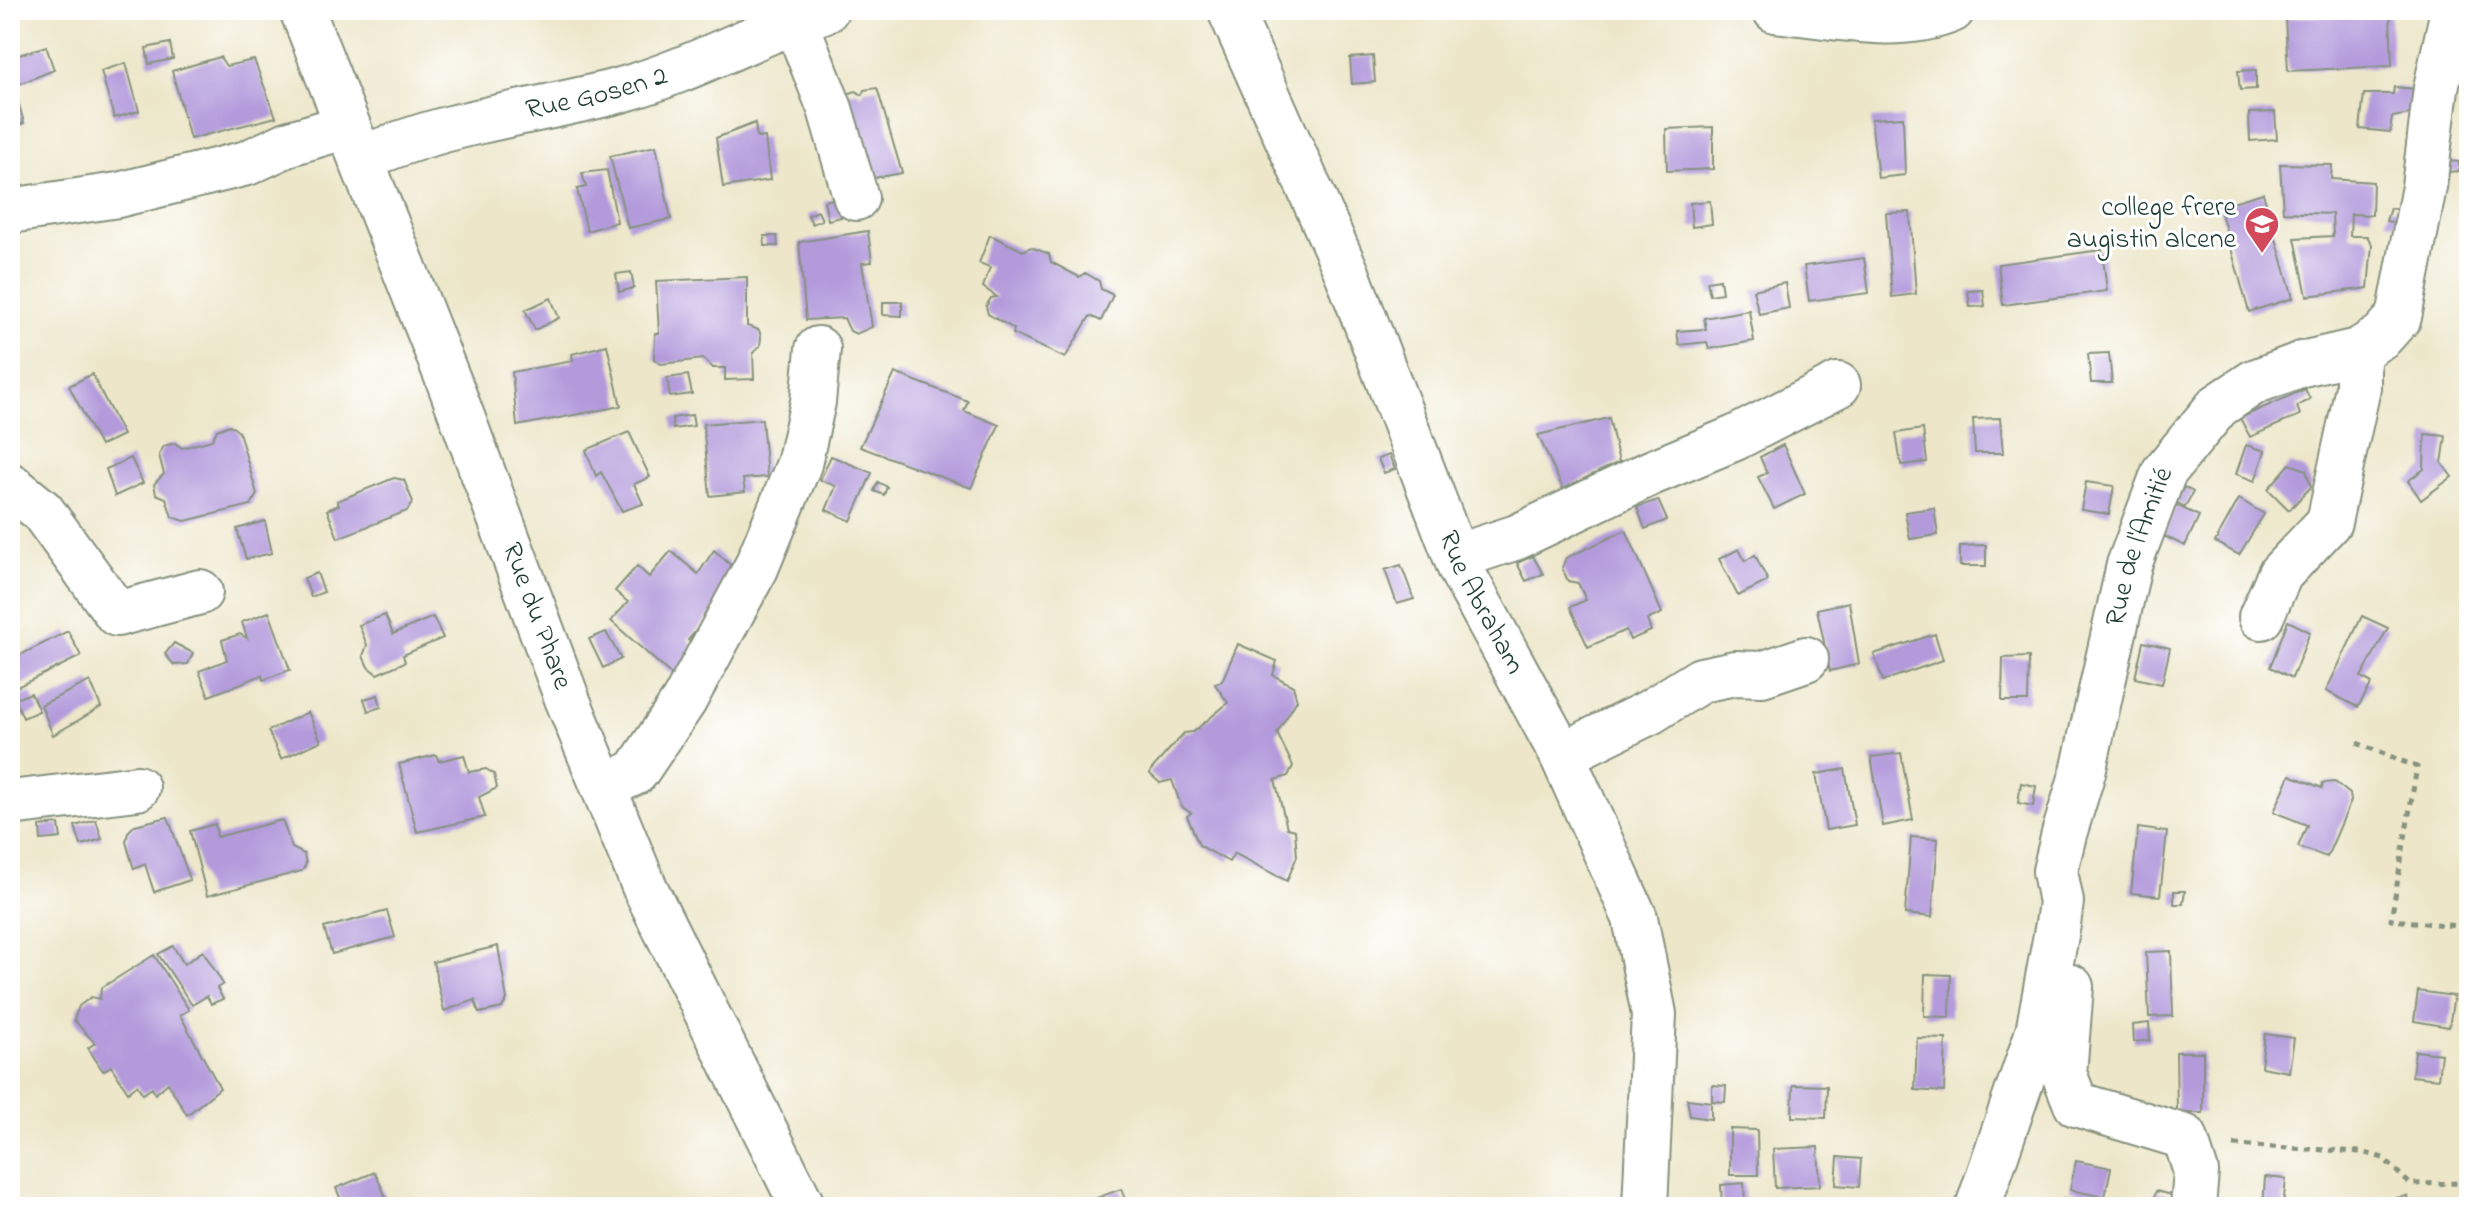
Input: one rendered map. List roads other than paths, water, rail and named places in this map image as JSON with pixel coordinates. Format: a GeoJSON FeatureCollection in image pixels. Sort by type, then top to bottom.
{"type":"FeatureCollection","features":[{"type":"Feature","properties":{"kind":"street","name":"Rue du Phare"},"geometry":{"type":"LineString","coordinates":[[302,10],[568,701],[644,886],[803,1207]]}},
{"type":"Feature","properties":{"kind":"street","name":"Rue Abraham"},"geometry":{"type":"LineString","coordinates":[[1230,10],[1347,273],[1456,557],[1562,755],[1635,918],[1654,1014],[1645,1207]]}},
{"type":"Feature","properties":{"kind":"street"},"geometry":{"type":"LineString","coordinates":[[1784,10],[1864,20],[1935,17],[1952,10]]}},
{"type":"Feature","properties":{"kind":"street","name":"Rue de l'Amitié"},"geometry":{"type":"LineString","coordinates":[[1978,1207],[2038,1032],[2061,902],[2055,871],[2083,772],[2129,565],[2164,472],[2218,406],[2254,382],[2302,364],[2358,351],[2382,336],[2399,317],[2424,187],[2436,88],[2453,10]]}},
{"type":"Feature","properties":{"kind":"street","name":"Rue Gosen 2"},"geometry":{"type":"LineString","coordinates":[[10,211],[118,195],[247,163],[290,143],[401,140],[620,90],[688,70],[811,15]]}},
{"type":"Feature","properties":{"kind":"street"},"geometry":{"type":"LineString","coordinates":[[811,15],[830,109],[856,198]]}},
{"type":"Feature","properties":{"kind":"street"},"geometry":{"type":"LineString","coordinates":[[604,787],[636,772],[684,701],[745,591],[781,514],[799,464],[813,402],[818,349]]}},
{"type":"Feature","properties":{"kind":"street"},"geometry":{"type":"LineString","coordinates":[[2261,617],[2280,574],[2329,522],[2358,388],[2358,351]]}},
{"type":"Feature","properties":{"kind":"street"},"geometry":{"type":"LineString","coordinates":[[1456,557],[1517,537],[1651,473],[1735,438],[1838,385]]}},
{"type":"Feature","properties":{"kind":"street"},"geometry":{"type":"LineString","coordinates":[[10,485],[42,511],[117,614],[200,592]]}},
{"type":"Feature","properties":{"kind":"street"},"geometry":{"type":"LineString","coordinates":[[1562,755],[1650,712],[1701,680],[1735,673],[1762,674],[1806,659]]}},
{"type":"Feature","properties":{"kind":"street"},"geometry":{"type":"LineString","coordinates":[[28,801],[137,788]]}},
{"type":"Feature","properties":{"kind":"street"},"geometry":{"type":"LineString","coordinates":[[2058,924],[2073,953],[2064,1074],[2076,1104],[2127,1123],[2185,1137],[2196,1172],[2193,1207]]}},
{"type":"Feature","properties":{"kind":"place","name":"college frere augistin alcene"},"geometry":{"type":"Point","coordinates":[2262,255]}}]}
